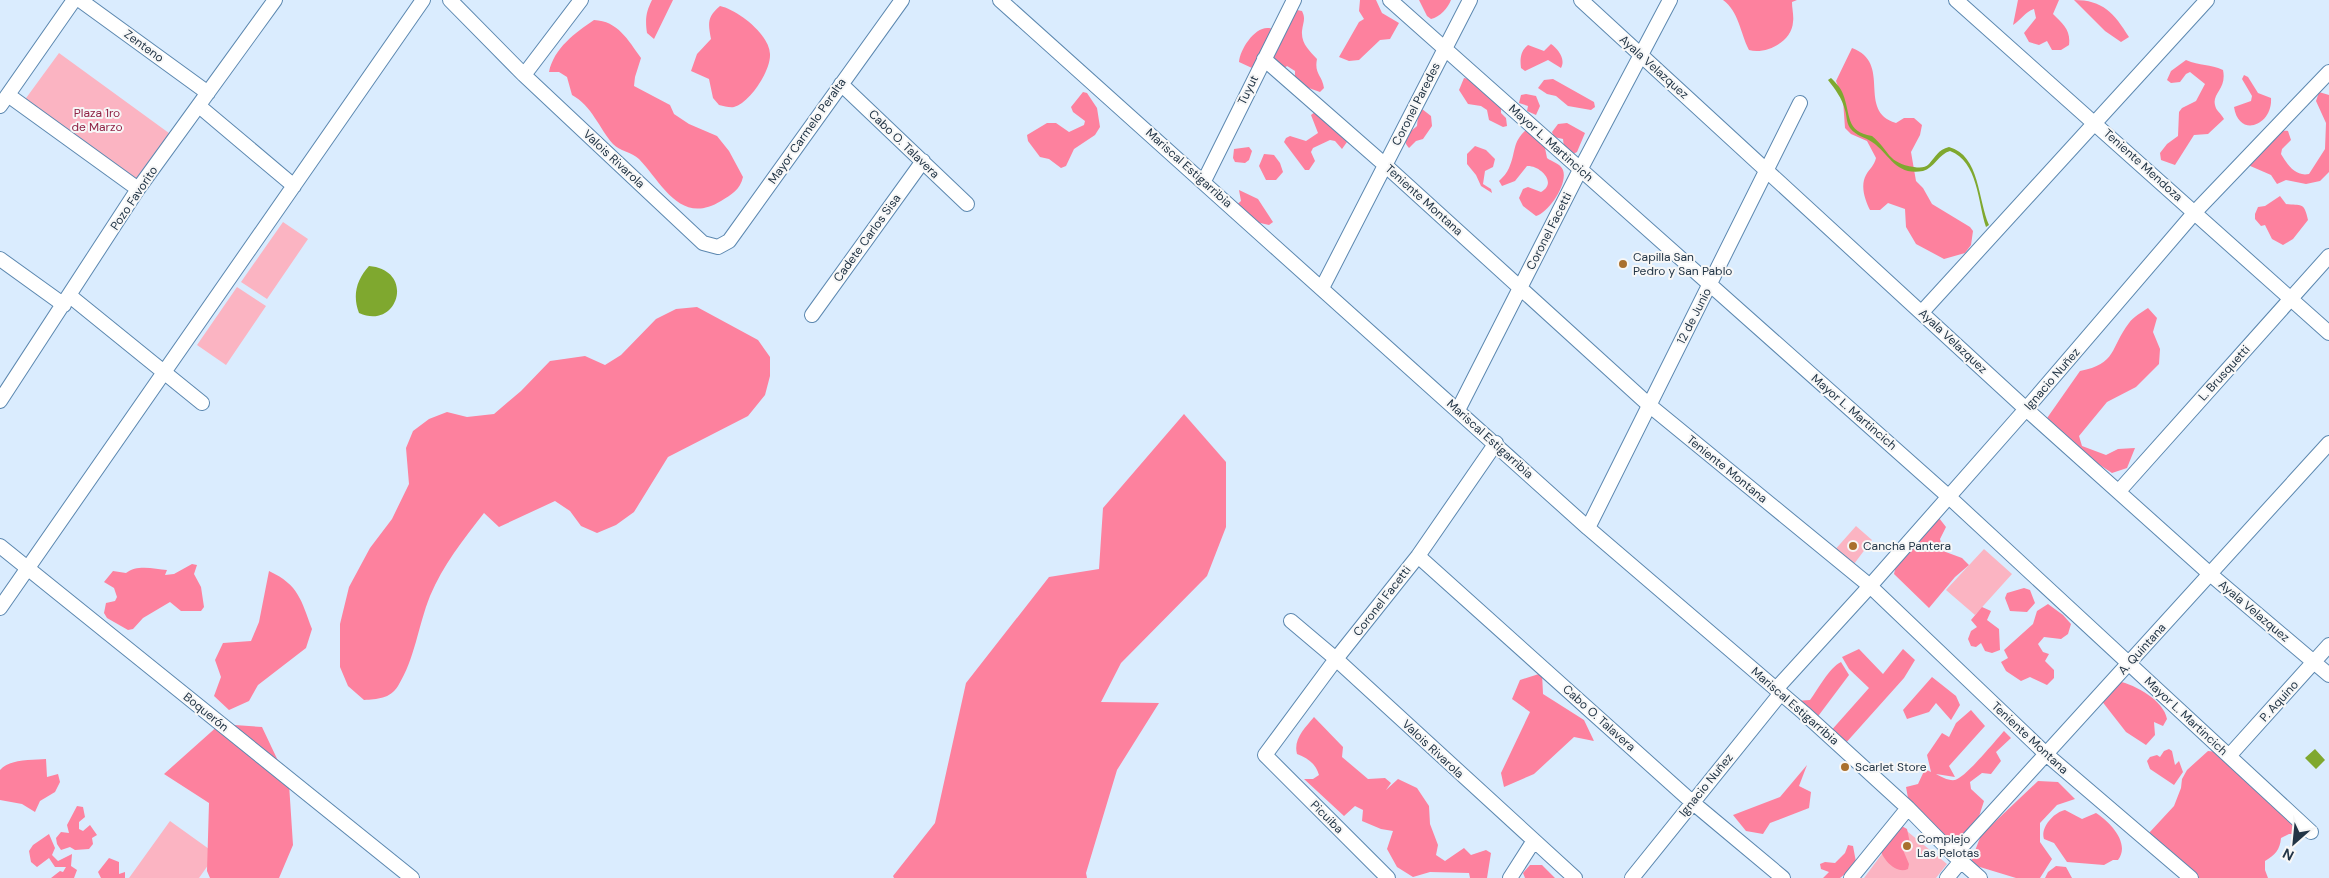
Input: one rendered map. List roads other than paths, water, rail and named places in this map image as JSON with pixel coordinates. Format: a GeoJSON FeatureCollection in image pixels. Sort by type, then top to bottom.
{"type":"FeatureCollection","features":[{"type":"Feature","properties":{"kind":"street"},"geometry":{"type":"LineString","coordinates":[[74,0],[4,100],[138,189]]}},
{"type":"Feature","properties":{"kind":"street","name":"Zenteno"},"geometry":{"type":"LineString","coordinates":[[80,0],[208,93]]}},
{"type":"Feature","properties":{"kind":"street","name":"Pozo Favorito"},"geometry":{"type":"LineString","coordinates":[[0,401],[67,301],[138,189],[275,0]]}},
{"type":"Feature","properties":{"kind":"street"},"geometry":{"type":"LineString","coordinates":[[0,608],[423,0]]}},
{"type":"Feature","properties":{"kind":"street","name":"Valois Rivarola"},"geometry":{"type":"LineString","coordinates":[[450,0],[524,75],[703,243]]}},
{"type":"Feature","properties":{"kind":"street"},"geometry":{"type":"LineString","coordinates":[[524,75],[581,0]]}},
{"type":"Feature","properties":{"kind":"street","name":"Mayor Carmelo Peralta"},"geometry":{"type":"LineString","coordinates":[[703,243],[718,247],[729,241],[902,0]]}},
{"type":"Feature","properties":{"kind":"street","name":"Mariscal Estigarribia"},"geometry":{"type":"LineString","coordinates":[[1000,0],[1496,443],[1588,528],[1778,691],[1908,808],[1957,858],[1980,878]]}},
{"type":"Feature","properties":{"kind":"street","name":"Tuyut"},"geometry":{"type":"LineString","coordinates":[[1204,181],[1294,0]]}},
{"type":"Feature","properties":{"kind":"street","name":"Mayor L. Martincich"},"geometry":{"type":"LineString","coordinates":[[1390,0],[1949,496],[2311,832]]}},
{"type":"Feature","properties":{"kind":"street","name":"Coronel Paredes"},"geometry":{"type":"LineString","coordinates":[[1322,288],[1470,0]]}},
{"type":"Feature","properties":{"kind":"street","name":"Ayala Velazquez"},"geometry":{"type":"LineString","coordinates":[[1582,0],[2026,409],[2210,574],[2329,676]]}},
{"type":"Feature","properties":{"kind":"street","name":"Coronel Facetti"},"geometry":{"type":"LineString","coordinates":[[1458,410],[1580,170],[1670,0]]}},
{"type":"Feature","properties":{"kind":"street"},"geometry":{"type":"LineString","coordinates":[[1922,312],[2207,0]]}},
{"type":"Feature","properties":{"kind":"street","name":"Teniente Mendoza"},"geometry":{"type":"LineString","coordinates":[[1962,2],[2329,332]]}},
{"type":"Feature","properties":{"kind":"street","name":"Teniente Montana"},"geometry":{"type":"LineString","coordinates":[[1264,59],[1385,165],[1650,405],[1870,586],[2046,754],[2191,878]]}},
{"type":"Feature","properties":{"kind":"street","name":"Ignacio Nuñez"},"geometry":{"type":"LineString","coordinates":[[1632,878],[1778,691],[2026,409],[2195,212],[2329,72]]}},
{"type":"Feature","properties":{"kind":"street","name":"Cabo O. Talavera"},"geometry":{"type":"LineString","coordinates":[[841,84],[967,204]]}},
{"type":"Feature","properties":{"kind":"street","name":"12 de Junio"},"geometry":{"type":"LineString","coordinates":[[1588,528],[1800,103]]}},
{"type":"Feature","properties":{"kind":"street"},"geometry":{"type":"LineString","coordinates":[[199,106],[294,186]]}},
{"type":"Feature","properties":{"kind":"street","name":"Cadete Carlos Sisa"},"geometry":{"type":"LineString","coordinates":[[812,316],[923,161]]}},
{"type":"Feature","properties":{"kind":"street","name":"L. Brusquetti"},"geometry":{"type":"LineString","coordinates":[[2119,491],[2329,256]]}},
{"type":"Feature","properties":{"kind":"street"},"geometry":{"type":"LineString","coordinates":[[0,259],[67,301],[164,371],[202,403]]}},
{"type":"Feature","properties":{"kind":"street","name":"Coronel Facetti"},"geometry":{"type":"LineString","coordinates":[[1265,755],[1336,659],[1418,556],[1496,443]]}},
{"type":"Feature","properties":{"kind":"street","name":"A. Quintana"},"geometry":{"type":"LineString","coordinates":[[1947,878],[1957,858],[2046,754],[2329,443]]}},
{"type":"Feature","properties":{"kind":"street","name":"Boquerón"},"geometry":{"type":"LineString","coordinates":[[0,546],[412,878]]}},
{"type":"Feature","properties":{"kind":"street","name":"Cabo O. Talavera"},"geometry":{"type":"LineString","coordinates":[[1418,556],[1692,802],[1783,878]]}},
{"type":"Feature","properties":{"kind":"street","name":"Valois Rivarola"},"geometry":{"type":"LineString","coordinates":[[1290,621],[1336,659],[1533,842],[1575,878]]}},
{"type":"Feature","properties":{"kind":"street","name":"P. Aquino"},"geometry":{"type":"LineString","coordinates":[[2229,756],[2329,645]]}},
{"type":"Feature","properties":{"kind":"street","name":"Picuiba"},"geometry":{"type":"LineString","coordinates":[[1265,755],[1388,878]]}},
{"type":"Feature","properties":{"kind":"street"},"geometry":{"type":"LineString","coordinates":[[1851,878],[1908,808]]}},
{"type":"Feature","properties":{"kind":"street"},"geometry":{"type":"LineString","coordinates":[[1510,878],[1533,842]]}},
{"type":"Feature","properties":{"kind":"place","name":"Capilla San Pedro y San Pablo"},"geometry":{"type":"Point","coordinates":[1623,264]}},
{"type":"Feature","properties":{"kind":"place","name":"Cancha Pantera"},"geometry":{"type":"Point","coordinates":[1853,546]}},
{"type":"Feature","properties":{"kind":"place","name":"Scarlet Store"},"geometry":{"type":"Point","coordinates":[1845,767]}},
{"type":"Feature","properties":{"kind":"place","name":"Complejo Las Pelotas"},"geometry":{"type":"Point","coordinates":[1907,846]}},
{"type":"Feature","properties":{"kind":"park label","name":"Plaza 1ro de Marzo"},"geometry":{"type":"Point","coordinates":[97,120]}}]}
